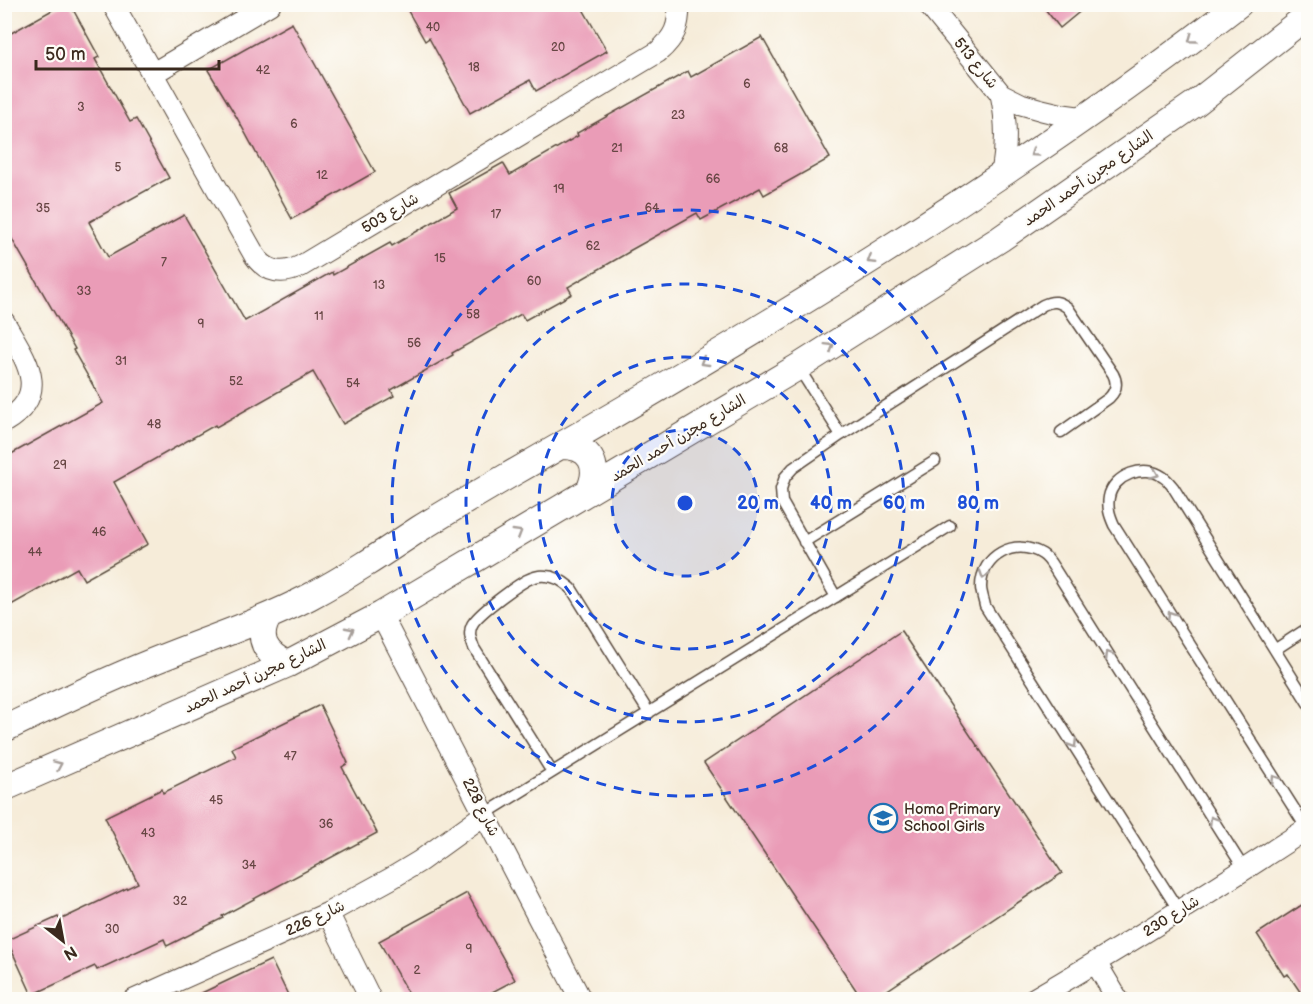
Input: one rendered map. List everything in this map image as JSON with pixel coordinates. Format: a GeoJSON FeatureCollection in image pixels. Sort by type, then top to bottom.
{"type":"FeatureCollection","features":[{"type":"Feature","properties":{"kind":"street","name":"شارع 503"},"geometry":{"type":"LineString","coordinates":[[113,4],[255,256],[265,267],[272,271],[282,272],[301,266],[658,52],[669,43],[676,32],[679,4]]}},
{"type":"Feature","properties":{"kind":"street"},"geometry":{"type":"LineString","coordinates":[[152,74],[270,4]]}},
{"type":"Feature","properties":{"kind":"street","name":"شارع 513"},"geometry":{"type":"LineString","coordinates":[[928,4],[1001,94],[1021,104],[1085,118]]}},
{"type":"Feature","properties":{"kind":"street"},"geometry":{"type":"LineString","coordinates":[[4,729],[109,680],[269,616],[310,597],[354,572],[423,527],[795,308],[1085,118],[1239,4]]}},
{"type":"Feature","properties":{"kind":"street","name":"الشارع مجرن أحمد الحمد"},"geometry":{"type":"LineString","coordinates":[[4,788],[288,664],[381,615],[798,367],[1000,239],[1196,103],[1308,15]]}},
{"type":"Feature","properties":{"kind":"street","name":"شارع 513"},"geometry":{"type":"LineString","coordinates":[[1001,94],[1007,134],[1002,174]]}},
{"type":"Feature","properties":{"kind":"street"},"geometry":{"type":"LineString","coordinates":[[4,322],[31,373],[32,384],[30,396],[24,406],[17,415],[4,422]]}},
{"type":"Feature","properties":{"kind":"street"},"geometry":{"type":"LineString","coordinates":[[562,446],[573,446],[583,450],[591,458],[595,469],[594,480],[589,491]]}},
{"type":"Feature","properties":{"kind":"street","name":"شارع 228"},"geometry":{"type":"LineString","coordinates":[[381,615],[580,999]]}},
{"type":"Feature","properties":{"kind":"street"},"geometry":{"type":"LineString","coordinates":[[269,616],[263,629],[265,645],[273,657],[288,664]]}},
{"type":"Feature","properties":{"kind":"street","name":"شارع 226"},"geometry":{"type":"LineString","coordinates":[[134,999],[328,913],[420,861],[484,814]]}},
{"type":"Feature","properties":{"kind":"street","name":"شارع 230"},"geometry":{"type":"LineString","coordinates":[[1032,999],[1096,963],[1308,828]]}},
{"type":"Feature","properties":{"kind":"street"},"geometry":{"type":"LineString","coordinates":[[328,913],[371,999]]}},
{"type":"Feature","properties":{"kind":"street"},"geometry":{"type":"LineString","coordinates":[[1096,963],[1118,999]]}},
{"type":"Feature","properties":{"kind":"lane"},"geometry":{"type":"LineString","coordinates":[[836,597],[782,502],[781,489],[784,477],[793,468],[841,435],[1043,305],[1056,301],[1068,308],[1113,374],[1116,384],[1113,395],[1061,432]]}},
{"type":"Feature","properties":{"kind":"lane"},"geometry":{"type":"LineString","coordinates":[[798,367],[841,435]]}},
{"type":"Feature","properties":{"kind":"lane"},"geometry":{"type":"LineString","coordinates":[[804,542],[935,461]]}},
{"type":"Feature","properties":{"kind":"lane"},"geometry":{"type":"LineString","coordinates":[[1308,703],[1173,487],[1162,476],[1147,470],[1131,472],[1118,481],[1109,495],[1108,510],[1114,525],[1308,828]]}},
{"type":"Feature","properties":{"kind":"lane"},"geometry":{"type":"LineString","coordinates":[[484,814],[951,526]]}},
{"type":"Feature","properties":{"kind":"lane"},"geometry":{"type":"LineString","coordinates":[[1179,911],[985,606],[981,589],[983,572],[993,557],[1009,549],[1026,548],[1043,554],[1244,869]]}},
{"type":"Feature","properties":{"kind":"lane"},"geometry":{"type":"LineString","coordinates":[[552,772],[474,648],[470,634],[471,627],[480,615],[526,580],[545,576],[555,577],[571,588],[649,712]]}},
{"type":"Feature","properties":{"kind":"lane"},"geometry":{"type":"LineString","coordinates":[[1276,649],[1308,628]]}},
{"type":"Feature","properties":{"kind":"building"},"geometry":{"type":"Polygon","coordinates":[[[63,4],[70,4],[99,57],[95,59],[130,122],[136,119],[169,178],[89,222],[108,257],[184,215],[245,321],[332,272],[333,275],[390,243],[392,246],[457,208],[449,193],[503,163],[510,175],[578,136],[577,133],[688,71],[691,77],[762,37],[830,158],[764,195],[760,188],[701,220],[697,213],[568,287],[572,294],[525,320],[521,314],[452,353],[453,355],[391,390],[394,396],[343,424],[313,372],[216,427],[215,425],[114,482],[148,544],[84,580],[77,568],[4,609],[4,458],[103,403],[4,225],[4,37],[63,4]]]}},
{"type":"Feature","properties":{"kind":"building"},"geometry":{"type":"Polygon","coordinates":[[[404,4],[580,4],[607,51],[536,91],[530,80],[470,113],[429,38],[425,41],[404,4]]]}},
{"type":"Feature","properties":{"kind":"building"},"geometry":{"type":"Polygon","coordinates":[[[1041,4],[1089,4],[1060,28],[1041,4]]]}},
{"type":"Feature","properties":{"kind":"building"},"geometry":{"type":"Polygon","coordinates":[[[292,23],[375,172],[292,219],[236,116],[208,70],[292,23]]]}},
{"type":"Feature","properties":{"kind":"building","name":"Homa Primary School Girls"},"geometry":{"type":"Polygon","coordinates":[[[901,631],[1062,873],[874,999],[862,999],[704,763],[901,631]]]}},
{"type":"Feature","properties":{"kind":"building"},"geometry":{"type":"Polygon","coordinates":[[[320,705],[348,763],[342,767],[377,833],[222,916],[223,918],[167,946],[164,939],[97,970],[95,966],[32,995],[7,940],[58,917],[60,920],[138,883],[105,817],[162,789],[163,793],[236,757],[232,748],[320,705]]]}},
{"type":"Feature","properties":{"kind":"building"},"geometry":{"type":"Polygon","coordinates":[[[467,893],[515,980],[479,999],[411,999],[379,941],[467,893]]]}},
{"type":"Feature","properties":{"kind":"building"},"geometry":{"type":"Polygon","coordinates":[[[1308,901],[1308,999],[1305,999],[1288,974],[1284,976],[1257,934],[1308,901]]]}},
{"type":"Feature","properties":{"kind":"building"},"geometry":{"type":"Polygon","coordinates":[[[271,960],[290,999],[189,999],[271,960]]]}},
{"type":"Feature","properties":{"kind":"place","name":"Homa Primary School Girls"},"geometry":{"type":"Point","coordinates":[883,818]}}]}
